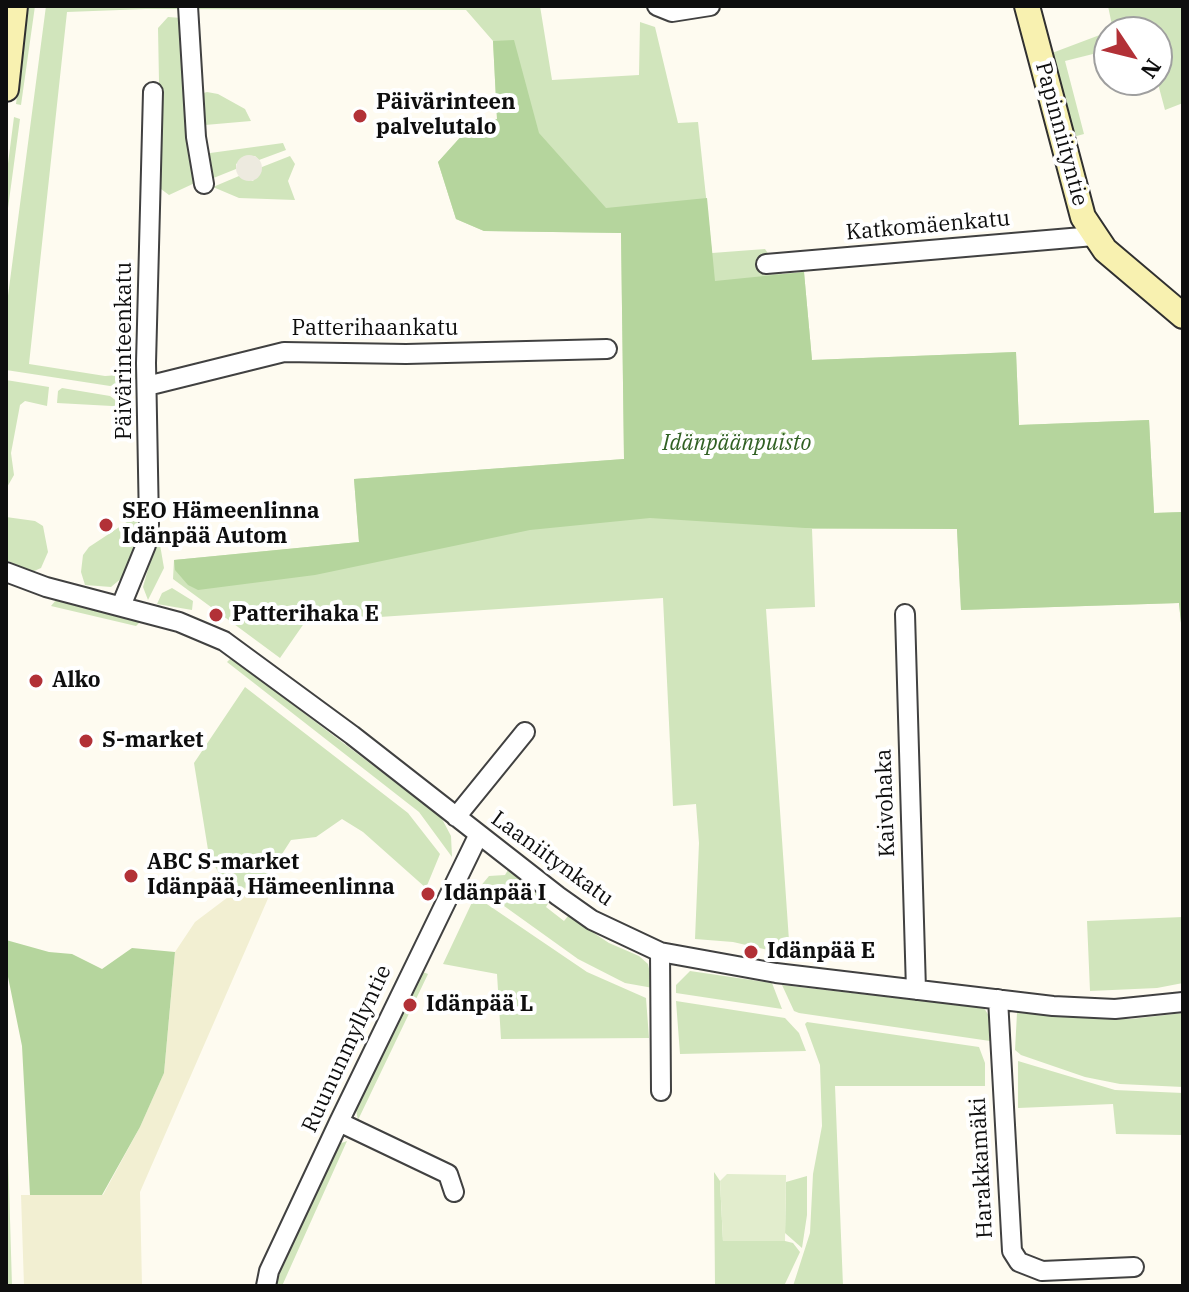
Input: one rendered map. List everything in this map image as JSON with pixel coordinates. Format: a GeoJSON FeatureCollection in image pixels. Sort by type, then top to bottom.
{"type":"FeatureCollection","features":[{"type":"Feature","properties":{"kind":"street"},"geometry":{"type":"LineString","coordinates":[[6,89],[15,6]]}},
{"type":"Feature","properties":{"kind":"street"},"geometry":{"type":"LineString","coordinates":[[188,6],[196,137],[204,184]]}},
{"type":"Feature","properties":{"kind":"street"},"geometry":{"type":"LineString","coordinates":[[659,8],[672,12],[710,6]]}},
{"type":"Feature","properties":{"kind":"street","name":"Papinniityntie"},"geometry":{"type":"LineString","coordinates":[[1027,6],[1083,217],[1094,236],[1123,266],[1183,316]]}},
{"type":"Feature","properties":{"kind":"street","name":"Päivärinteenkatu"},"geometry":{"type":"LineString","coordinates":[[121,606],[141,559],[149,524],[147,386],[153,92]]}},
{"type":"Feature","properties":{"kind":"street","name":"Katkomäenkatu"},"geometry":{"type":"LineString","coordinates":[[766,264],[1094,236]]}},
{"type":"Feature","properties":{"kind":"street","name":"Patterihaankatu"},"geometry":{"type":"LineString","coordinates":[[147,386],[284,352],[406,354],[607,349]]}},
{"type":"Feature","properties":{"kind":"street","name":"Laaniitynkatu"},"geometry":{"type":"LineString","coordinates":[[6,572],[53,589],[179,622],[224,641],[341,726],[478,836],[592,920],[660,952],[704,963],[998,999],[1115,1009],[1183,1002]]}},
{"type":"Feature","properties":{"kind":"street","name":"Kaivohaka"},"geometry":{"type":"LineString","coordinates":[[905,614],[916,990]]}},
{"type":"Feature","properties":{"kind":"street"},"geometry":{"type":"LineString","coordinates":[[456,817],[525,732]]}},
{"type":"Feature","properties":{"kind":"street","name":"Ruununmyllyntie"},"geometry":{"type":"LineString","coordinates":[[266,1286],[269,1271],[339,1122],[478,836]]}},
{"type":"Feature","properties":{"kind":"street"},"geometry":{"type":"LineString","coordinates":[[660,952],[661,1091]]}},
{"type":"Feature","properties":{"kind":"street","name":"Harakkamäki"},"geometry":{"type":"LineString","coordinates":[[998,999],[1012,1251],[1019,1262],[1042,1271],[1134,1267]]}},
{"type":"Feature","properties":{"kind":"street"},"geometry":{"type":"LineString","coordinates":[[339,1122],[448,1174],[454,1192]]}},
{"type":"Feature","properties":{"kind":"shaded area"},"geometry":{"type":"Polygon","coordinates":[[[249,155],[258,159],[262,168],[258,177],[249,181],[240,177],[236,168],[240,159],[249,155]]]}},
{"type":"Feature","properties":{"kind":"shaded area"},"geometry":{"type":"Polygon","coordinates":[[[273,887],[140,1192],[142,1286],[24,1286],[21,1195],[103,1195],[140,1127],[164,1073],[175,952],[195,922],[240,888],[273,887]]]}},
{"type":"Feature","properties":{"kind":"green space"},"geometry":{"type":"Polygon","coordinates":[[[29,6],[35,6],[21,105],[16,104],[29,6]]]}},
{"type":"Feature","properties":{"kind":"green space","name":"Idänpäänpuisto"},"geometry":{"type":"Polygon","coordinates":[[[46,6],[540,6],[552,80],[639,75],[640,22],[655,27],[678,123],[698,122],[712,253],[765,249],[782,274],[804,272],[812,360],[1016,352],[1019,425],[1149,420],[1154,513],[1183,512],[1183,643],[1179,603],[961,610],[957,529],[812,529],[815,607],[766,609],[790,955],[733,942],[695,939],[699,843],[696,804],[673,806],[663,598],[305,622],[280,658],[173,579],[174,560],[359,542],[354,479],[624,459],[621,233],[484,231],[456,219],[438,162],[465,132],[497,119],[493,41],[466,10],[146,9],[67,12],[29,364],[105,376],[120,375],[135,363],[136,379],[110,386],[6,370],[6,311],[46,6]]]}},
{"type":"Feature","properties":{"kind":"green space"},"geometry":{"type":"Polygon","coordinates":[[[1108,6],[1183,6],[1183,103],[1165,110],[1161,96],[1173,96],[1173,16],[1110,16],[1108,6]]]}},
{"type":"Feature","properties":{"kind":"green space"},"geometry":{"type":"Polygon","coordinates":[[[168,17],[182,18],[197,182],[169,195],[161,189],[158,28],[168,17]]]}},
{"type":"Feature","properties":{"kind":"green space"},"geometry":{"type":"Polygon","coordinates":[[[1093,38],[1093,54],[1065,61],[1084,134],[1073,137],[1052,53],[1093,38]]]}},
{"type":"Feature","properties":{"kind":"green space","name":"Idänpäänpuisto"},"geometry":{"type":"Polygon","coordinates":[[[514,40],[539,133],[606,208],[707,198],[715,281],[804,272],[812,360],[1016,352],[1019,425],[1149,420],[1154,513],[1183,512],[1183,643],[1179,603],[961,610],[957,529],[805,528],[650,518],[530,530],[315,575],[198,590],[188,585],[175,570],[174,560],[359,542],[354,479],[624,459],[621,233],[484,231],[456,219],[438,162],[465,132],[497,119],[493,41],[514,40]]]}},
{"type":"Feature","properties":{"kind":"green space"},"geometry":{"type":"Polygon","coordinates":[[[200,94],[218,94],[245,109],[251,121],[205,125],[200,94]]]}},
{"type":"Feature","properties":{"kind":"green space"},"geometry":{"type":"Polygon","coordinates":[[[14,117],[20,119],[6,223],[6,179],[14,117]]]}},
{"type":"Feature","properties":{"kind":"green space"},"geometry":{"type":"Polygon","coordinates":[[[283,143],[286,150],[259,160],[255,156],[236,164],[236,169],[211,179],[203,154],[283,143]]]}},
{"type":"Feature","properties":{"kind":"green space"},"geometry":{"type":"Polygon","coordinates":[[[290,156],[295,164],[288,181],[295,200],[239,198],[213,187],[239,176],[253,181],[262,167],[290,156]]]}},
{"type":"Feature","properties":{"kind":"green space"},"geometry":{"type":"Polygon","coordinates":[[[6,380],[49,387],[47,406],[25,401],[20,405],[11,453],[14,475],[6,489],[6,380]]]}},
{"type":"Feature","properties":{"kind":"green space"},"geometry":{"type":"Polygon","coordinates":[[[62,388],[110,396],[136,416],[112,406],[57,403],[58,391],[62,388]]]}},
{"type":"Feature","properties":{"kind":"green space"},"geometry":{"type":"Polygon","coordinates":[[[136,516],[141,523],[139,540],[123,577],[111,587],[85,585],[81,572],[83,555],[89,547],[136,516]]]}},
{"type":"Feature","properties":{"kind":"green space"},"geometry":{"type":"Polygon","coordinates":[[[6,517],[35,521],[43,526],[48,552],[41,568],[32,572],[6,560],[6,517]]]}},
{"type":"Feature","properties":{"kind":"green space"},"geometry":{"type":"Polygon","coordinates":[[[158,533],[164,568],[148,600],[143,587],[158,533]]]}},
{"type":"Feature","properties":{"kind":"green space"},"geometry":{"type":"Polygon","coordinates":[[[172,588],[193,601],[192,610],[157,604],[162,593],[172,588]]]}},
{"type":"Feature","properties":{"kind":"green space"},"geometry":{"type":"Polygon","coordinates":[[[56,600],[141,621],[136,626],[51,606],[56,600]]]}},
{"type":"Feature","properties":{"kind":"green space"},"geometry":{"type":"Polygon","coordinates":[[[231,658],[441,817],[451,836],[452,857],[419,812],[227,662],[231,658]]]}},
{"type":"Feature","properties":{"kind":"green space"},"geometry":{"type":"Polygon","coordinates":[[[245,687],[408,813],[440,854],[426,888],[363,832],[342,819],[316,837],[291,840],[268,876],[273,887],[240,888],[220,875],[209,856],[194,763],[245,687]]]}},
{"type":"Feature","properties":{"kind":"green space"},"geometry":{"type":"Polygon","coordinates":[[[508,870],[549,902],[546,907],[564,921],[568,916],[609,943],[639,956],[648,964],[653,988],[625,983],[578,959],[479,888],[489,876],[505,875],[508,870]]]}},
{"type":"Feature","properties":{"kind":"green space"},"geometry":{"type":"Polygon","coordinates":[[[475,896],[587,972],[646,998],[649,1038],[501,1039],[497,974],[443,964],[475,896]]]}},
{"type":"Feature","properties":{"kind":"green space"},"geometry":{"type":"Polygon","coordinates":[[[1183,917],[1183,983],[1157,988],[1090,991],[1087,921],[1183,917]]]}},
{"type":"Feature","properties":{"kind":"green space"},"geometry":{"type":"Polygon","coordinates":[[[6,940],[49,952],[72,954],[102,969],[132,948],[175,952],[164,1073],[140,1127],[102,1195],[30,1195],[22,1046],[6,967],[6,940]]]}},
{"type":"Feature","properties":{"kind":"green space"},"geometry":{"type":"Polygon","coordinates":[[[690,971],[772,983],[782,1009],[676,993],[676,985],[690,971]]]}},
{"type":"Feature","properties":{"kind":"green space"},"geometry":{"type":"Polygon","coordinates":[[[423,972],[428,974],[358,1120],[356,1110],[423,972]]]}},
{"type":"Feature","properties":{"kind":"green space"},"geometry":{"type":"Polygon","coordinates":[[[782,985],[984,1008],[989,1016],[990,1041],[799,1013],[794,1011],[782,985]]]}},
{"type":"Feature","properties":{"kind":"green space"},"geometry":{"type":"Polygon","coordinates":[[[676,1001],[785,1018],[799,1033],[806,1051],[680,1054],[676,1001]]]}},
{"type":"Feature","properties":{"kind":"green space"},"geometry":{"type":"Polygon","coordinates":[[[1017,1013],[1131,1019],[1183,1013],[1183,1087],[1120,1084],[1085,1077],[1021,1055],[1015,1050],[1017,1013]]]}},
{"type":"Feature","properties":{"kind":"green space"},"geometry":{"type":"Polygon","coordinates":[[[805,1024],[979,1047],[985,1063],[985,1086],[835,1086],[843,1286],[793,1286],[810,1233],[813,1174],[822,1126],[820,1065],[805,1024]]]}},
{"type":"Feature","properties":{"kind":"green space"},"geometry":{"type":"Polygon","coordinates":[[[1018,1061],[1115,1090],[1183,1093],[1183,1135],[1116,1134],[1113,1104],[1018,1108],[1018,1061]]]}},
{"type":"Feature","properties":{"kind":"green space"},"geometry":{"type":"Polygon","coordinates":[[[6,1106],[7,1118],[12,1286],[6,1286],[6,1106]]]}},
{"type":"Feature","properties":{"kind":"green space"},"geometry":{"type":"Polygon","coordinates":[[[347,1141],[282,1286],[274,1286],[339,1144],[347,1141]]]}},
{"type":"Feature","properties":{"kind":"green space"},"geometry":{"type":"Polygon","coordinates":[[[714,1172],[720,1181],[723,1241],[785,1241],[793,1243],[800,1252],[784,1286],[715,1286],[714,1172]]]}},
{"type":"Feature","properties":{"kind":"green space"},"geometry":{"type":"Polygon","coordinates":[[[727,1174],[786,1175],[785,1241],[723,1241],[720,1181],[727,1174]]]}},
{"type":"Feature","properties":{"kind":"green space"},"geometry":{"type":"Polygon","coordinates":[[[807,1176],[807,1215],[802,1248],[785,1233],[786,1182],[807,1176]]]}},
{"type":"Feature","properties":{"kind":"place","name":"Päivärinteen palvelutalo"},"geometry":{"type":"Point","coordinates":[360,116]}},
{"type":"Feature","properties":{"kind":"place","name":"SEO Hämeenlinna Idänpää Autom"},"geometry":{"type":"Point","coordinates":[106,525]}},
{"type":"Feature","properties":{"kind":"place","name":"Patterihaka E"},"geometry":{"type":"Point","coordinates":[216,615]}},
{"type":"Feature","properties":{"kind":"place","name":"Alko"},"geometry":{"type":"Point","coordinates":[36,681]}},
{"type":"Feature","properties":{"kind":"place","name":"S-market"},"geometry":{"type":"Point","coordinates":[86,741]}},
{"type":"Feature","properties":{"kind":"place","name":"ABC S-market Idänpää, Hämeenlinna"},"geometry":{"type":"Point","coordinates":[131,876]}},
{"type":"Feature","properties":{"kind":"place","name":"Idänpää I"},"geometry":{"type":"Point","coordinates":[428,894]}},
{"type":"Feature","properties":{"kind":"place","name":"Idänpää E"},"geometry":{"type":"Point","coordinates":[751,952]}},
{"type":"Feature","properties":{"kind":"place","name":"Idänpää L"},"geometry":{"type":"Point","coordinates":[410,1005]}}]}
